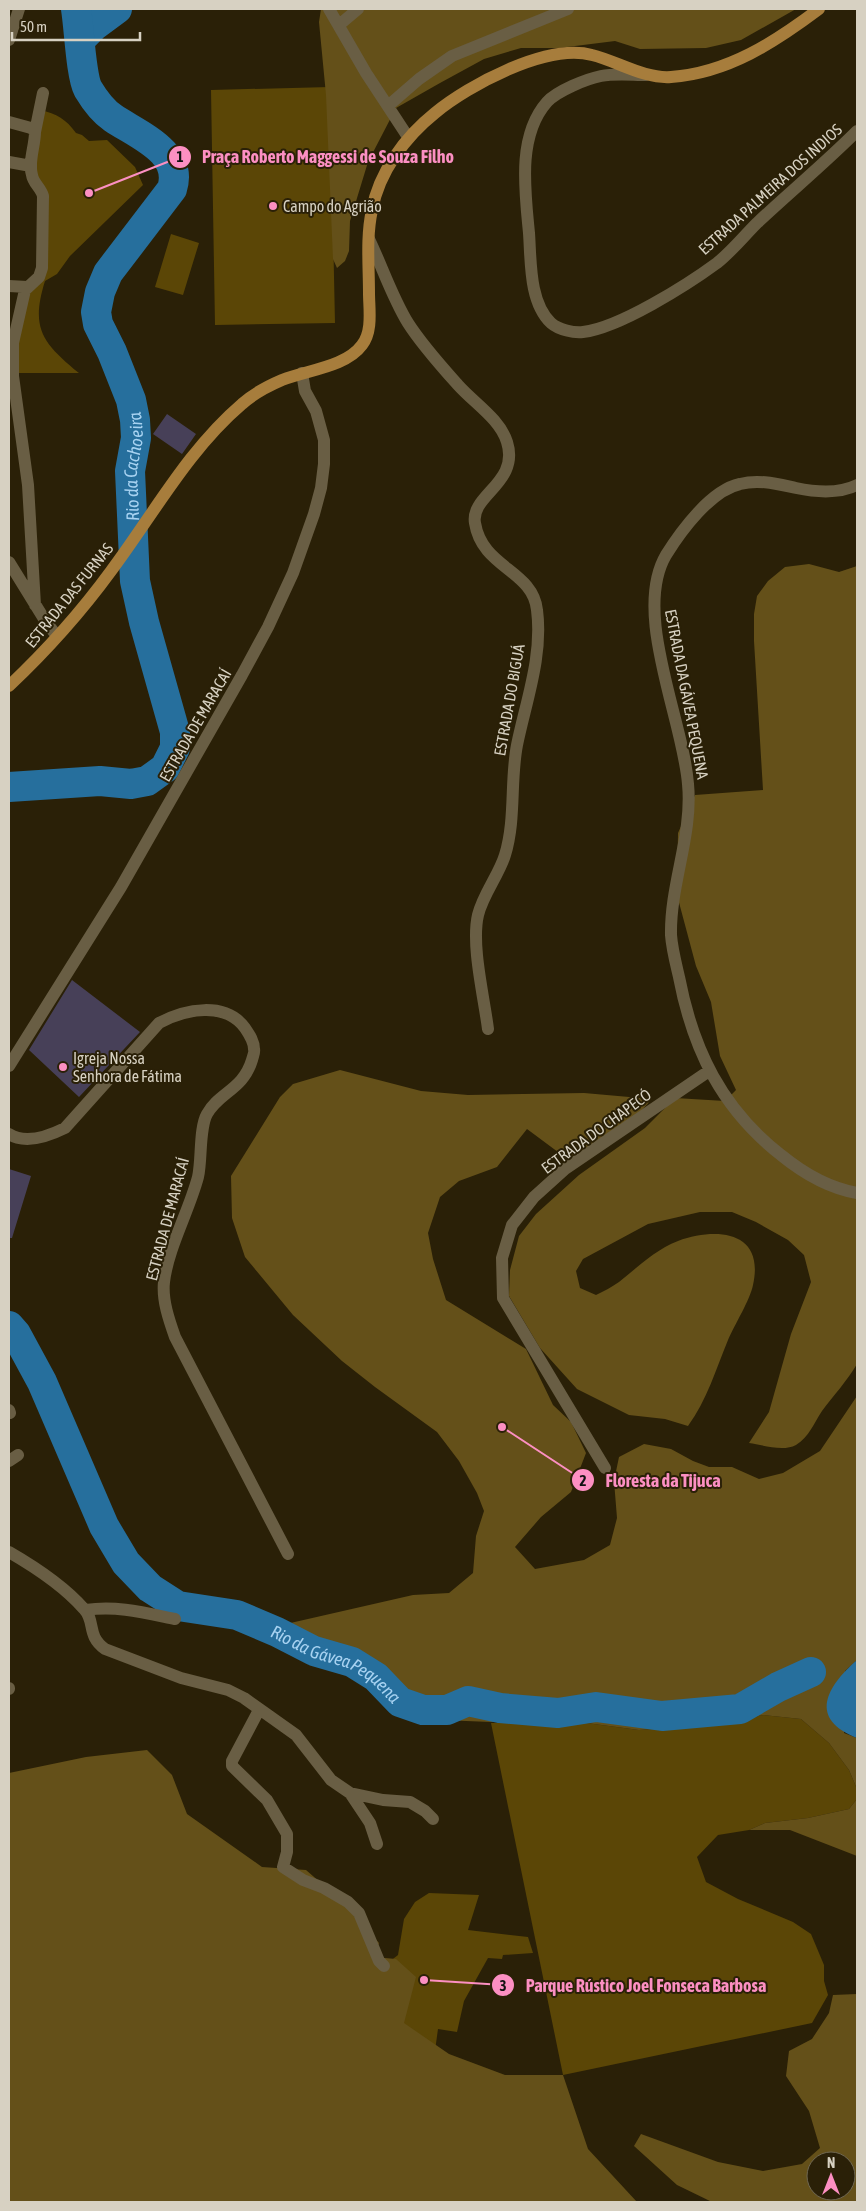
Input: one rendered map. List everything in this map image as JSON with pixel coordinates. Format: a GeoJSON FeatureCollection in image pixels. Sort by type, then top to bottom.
{"type":"FeatureCollection","features":[{"type":"Feature","properties":{"kind":"main road","name":"ESTRADA DAS FURNAS"},"geometry":{"type":"LineString","coordinates":[[9,686],[42,655],[111,572],[197,451],[220,423],[245,401],[265,388],[284,379],[348,359],[362,345],[366,339],[369,324],[369,239],[375,196],[396,155],[408,138],[434,113],[469,88],[494,75],[543,58],[565,54],[587,53],[654,75],[668,77],[698,74],[724,66],[780,38],[819,9]]}},
{"type":"Feature","properties":{"kind":"street"},"geometry":{"type":"LineString","coordinates":[[10,32],[18,9]]}},
{"type":"Feature","properties":{"kind":"street"},"geometry":{"type":"LineString","coordinates":[[329,9],[366,73],[389,105],[408,138]]}},
{"type":"Feature","properties":{"kind":"street"},"geometry":{"type":"LineString","coordinates":[[339,25],[358,9]]}},
{"type":"Feature","properties":{"kind":"street"},"geometry":{"type":"LineString","coordinates":[[389,105],[419,79],[452,56],[568,9]]}},
{"type":"Feature","properties":{"kind":"street","name":"ESTRADA PALMEIRA DOS INDIOS"},"geometry":{"type":"LineString","coordinates":[[654,75],[601,76],[572,86],[548,101],[536,119],[527,148],[525,192],[535,292],[542,309],[552,324],[572,332],[600,328],[651,304],[717,262],[857,131]]}},
{"type":"Feature","properties":{"kind":"street"},"geometry":{"type":"LineString","coordinates":[[36,605],[28,485],[13,376],[12,343],[27,287],[39,277],[42,268],[43,196],[32,178],[31,166],[35,132],[43,93]]}},
{"type":"Feature","properties":{"kind":"street"},"geometry":{"type":"LineString","coordinates":[[9,122],[31,128],[35,132]]}},
{"type":"Feature","properties":{"kind":"street"},"geometry":{"type":"LineString","coordinates":[[9,162],[31,166]]}},
{"type":"Feature","properties":{"kind":"street","name":"ESTRADA DO BIGUÁ"},"geometry":{"type":"LineString","coordinates":[[369,239],[408,323],[458,386],[492,419],[506,441],[509,454],[505,473],[475,512],[474,522],[485,550],[526,584],[537,608],[534,671],[517,745],[509,841],[504,857],[478,914],[476,938],[488,1029]]}},
{"type":"Feature","properties":{"kind":"street"},"geometry":{"type":"LineString","coordinates":[[9,286],[27,287]]}},
{"type":"Feature","properties":{"kind":"street","name":"ESTRADA DE MARACAÍ"},"geometry":{"type":"LineString","coordinates":[[9,1066],[121,887],[242,675],[268,627],[293,573],[314,514],[321,488],[324,464],[324,440],[316,411],[306,391],[302,374]]}},
{"type":"Feature","properties":{"kind":"street","name":"ESTRADA DA GÁVEA PEQUENA"},"geometry":{"type":"LineString","coordinates":[[857,485],[831,491],[807,490],[768,482],[758,482],[738,484],[718,493],[692,520],[665,557],[657,577],[654,598],[654,623],[682,743],[689,801],[686,831],[674,887],[671,937],[689,1020],[709,1071],[722,1094],[747,1125],[797,1168],[822,1181],[857,1193]]}},
{"type":"Feature","properties":{"kind":"street"},"geometry":{"type":"LineString","coordinates":[[11,571],[57,636]]}},
{"type":"Feature","properties":{"kind":"street","name":"ESTRADA DE MARACAÍ"},"geometry":{"type":"LineString","coordinates":[[9,1134],[36,1139],[49,1136],[66,1128],[159,1023],[174,1015],[207,1010],[225,1013],[240,1021],[250,1035],[255,1050],[249,1072],[232,1091],[212,1107],[204,1122],[198,1175],[189,1208],[168,1264],[164,1283],[165,1300],[174,1337],[288,1554]]}},
{"type":"Feature","properties":{"kind":"street","name":"ESTRADA DO CHAPECÓ"},"geometry":{"type":"LineString","coordinates":[[605,1468],[503,1298],[502,1258],[512,1225],[534,1197],[566,1169],[709,1071]]}},
{"type":"Feature","properties":{"kind":"street"},"geometry":{"type":"LineString","coordinates":[[9,1552],[29,1564],[70,1595],[86,1610],[96,1642],[105,1649],[181,1678],[228,1690],[244,1698],[296,1735],[331,1780],[350,1793],[370,1823],[378,1844]]}},
{"type":"Feature","properties":{"kind":"street"},"geometry":{"type":"LineString","coordinates":[[86,1610],[96,1608],[129,1610],[175,1618]]}},
{"type":"Feature","properties":{"kind":"street"},"geometry":{"type":"LineString","coordinates":[[259,1710],[232,1760],[232,1766],[267,1800],[288,1834],[287,1852],[283,1867],[303,1880],[324,1888],[348,1902],[359,1913],[379,1961],[384,1966]]}},
{"type":"Feature","properties":{"kind":"street"},"geometry":{"type":"LineString","coordinates":[[350,1793],[383,1800],[410,1802],[433,1818]]}},
{"type":"Feature","properties":{"kind":"shaded area"},"geometry":{"type":"Polygon","coordinates":[[[321,9],[796,9],[741,40],[706,48],[640,49],[615,41],[559,48],[521,48],[484,59],[440,83],[396,108],[368,162],[350,221],[349,251],[345,261],[337,268],[333,259],[326,95],[319,22],[321,9]]]}},
{"type":"Feature","properties":{"kind":"shaded area","name":"Campo do Agrião"},"geometry":{"type":"Polygon","coordinates":[[[330,87],[335,323],[215,325],[211,90],[330,87]]]}},
{"type":"Feature","properties":{"kind":"shaded area"},"geometry":{"type":"Polygon","coordinates":[[[40,110],[61,118],[76,133],[89,141],[107,140],[135,167],[143,185],[70,256],[57,274],[45,281],[39,311],[43,334],[56,353],[79,373],[13,373],[25,293],[39,277],[43,196],[35,183],[40,110]]]}},
{"type":"Feature","properties":{"kind":"shaded area"},"geometry":{"type":"Polygon","coordinates":[[[171,234],[199,243],[183,295],[155,287],[171,234]]]}},
{"type":"Feature","properties":{"kind":"shaded area"},"geometry":{"type":"Polygon","coordinates":[[[809,564],[839,572],[857,566],[857,1364],[801,1442],[791,1447],[779,1448],[749,1443],[769,1412],[791,1334],[811,1282],[804,1255],[788,1240],[756,1222],[732,1212],[700,1212],[648,1224],[583,1259],[576,1271],[580,1288],[596,1295],[619,1282],[654,1254],[678,1241],[708,1234],[722,1235],[735,1238],[745,1244],[752,1253],[755,1267],[753,1285],[746,1305],[728,1340],[706,1395],[688,1426],[665,1419],[629,1415],[577,1389],[540,1348],[509,1296],[510,1270],[519,1236],[536,1214],[579,1175],[645,1128],[675,1098],[725,1101],[736,1090],[720,1056],[711,1002],[696,966],[677,895],[678,833],[695,795],[763,790],[754,641],[754,614],[757,596],[768,581],[785,567],[809,564]]]}},
{"type":"Feature","properties":{"kind":"shaded area"},"geometry":{"type":"Polygon","coordinates":[[[340,1070],[421,1091],[468,1095],[584,1093],[652,1099],[634,1118],[613,1134],[566,1158],[527,1129],[497,1167],[459,1181],[440,1197],[428,1233],[433,1259],[446,1300],[526,1349],[553,1405],[571,1422],[586,1453],[571,1492],[541,1517],[515,1547],[535,1569],[584,1560],[610,1545],[617,1518],[614,1481],[619,1457],[644,1444],[671,1449],[709,1467],[732,1467],[759,1479],[783,1473],[820,1451],[857,1396],[857,1660],[845,1671],[844,1733],[857,1738],[857,1789],[849,1770],[829,1743],[801,1719],[763,1715],[723,1723],[639,1730],[579,1722],[491,1722],[416,1719],[263,1618],[286,1624],[413,1595],[449,1593],[473,1573],[476,1536],[484,1511],[477,1493],[459,1461],[437,1432],[342,1361],[293,1315],[245,1257],[232,1218],[231,1176],[280,1097],[293,1084],[340,1070]]]}},
{"type":"Feature","properties":{"kind":"shaded area"},"geometry":{"type":"Polygon","coordinates":[[[763,1715],[801,1719],[829,1743],[849,1770],[857,1789],[857,1799],[849,1809],[808,1818],[765,1823],[749,1830],[718,1835],[697,1857],[706,1882],[738,1899],[793,1922],[811,1934],[824,1965],[824,1981],[828,1995],[812,2023],[563,2075],[491,1723],[579,1722],[639,1730],[723,1723],[763,1715]]]}},
{"type":"Feature","properties":{"kind":"shaded area"},"geometry":{"type":"Polygon","coordinates":[[[147,1750],[172,1775],[187,1814],[262,1867],[306,1870],[336,1896],[379,1943],[374,1957],[396,1959],[416,1977],[404,2023],[449,2054],[505,2075],[563,2075],[588,2149],[637,2202],[9,2202],[9,1773],[86,1757],[147,1750]]]}},
{"type":"Feature","properties":{"kind":"shaded area"},"geometry":{"type":"Polygon","coordinates":[[[857,1799],[857,1856],[790,1830],[749,1830],[765,1823],[808,1818],[849,1809],[857,1799]]]}},
{"type":"Feature","properties":{"kind":"shaded area"},"geometry":{"type":"Polygon","coordinates":[[[429,1893],[479,1895],[468,1930],[528,1937],[533,1953],[503,1955],[502,1959],[488,1958],[464,2001],[457,2032],[438,2029],[434,2058],[364,1990],[384,1966],[398,1955],[404,1919],[415,1902],[429,1893]]]}},
{"type":"Feature","properties":{"kind":"shaded area"},"geometry":{"type":"Polygon","coordinates":[[[857,1994],[857,2202],[712,2202],[677,2185],[634,2146],[641,2134],[718,2162],[763,2171],[802,2164],[806,2160],[806,2201],[856,2201],[856,2151],[817,2151],[820,2148],[809,2111],[786,2076],[789,2051],[812,2039],[829,2013],[833,1995],[857,1994]]]}},
{"type":"Feature","properties":{"kind":"water"},"geometry":{"type":"Polygon","coordinates":[[[857,1660],[857,1738],[832,1722],[827,1712],[827,1702],[830,1692],[837,1681],[857,1660]]]}},
{"type":"Feature","properties":{"kind":"building"},"geometry":{"type":"Polygon","coordinates":[[[167,414],[196,434],[182,454],[153,434],[167,414]]]}},
{"type":"Feature","properties":{"kind":"building","name":"Igreja Nossa Senhora de Fátima"},"geometry":{"type":"Polygon","coordinates":[[[72,980],[140,1032],[79,1097],[29,1050],[72,980]]]}},
{"type":"Feature","properties":{"kind":"building"},"geometry":{"type":"Polygon","coordinates":[[[9,1169],[31,1176],[12,1238],[9,1238],[9,1169]]]}},
{"type":"Feature","properties":{"kind":"waterway","name":"Rio da Cachoeira"},"geometry":{"type":"LineString","coordinates":[[9,787],[100,781],[131,784],[147,781],[165,768],[175,748],[175,732],[144,622],[135,581],[130,471],[136,438],[135,420],[131,400],[112,352],[98,324],[96,312],[100,292],[108,273],[172,189],[174,176],[171,165],[165,155],[146,138],[110,115],[99,105],[88,89],[82,63],[76,9]]}},
{"type":"Feature","properties":{"kind":"waterway"},"geometry":{"type":"LineString","coordinates":[[80,40],[94,26],[117,9]]}},
{"type":"Feature","properties":{"kind":"waterway","name":"Rio da Gávea Pequena"},"geometry":{"type":"LineString","coordinates":[[9,1326],[16,1334],[42,1382],[104,1526],[126,1563],[150,1588],[178,1606],[237,1615],[277,1632],[314,1651],[352,1662],[376,1677],[400,1702],[423,1710],[447,1710],[468,1701],[500,1708],[558,1713],[596,1707],[662,1716],[740,1709],[778,1687],[811,1672]]}},
{"type":"Feature","properties":{"kind":"place","name":"Praça Roberto Maggessi de Souza Filho"},"geometry":{"type":"Point","coordinates":[89,193]}},
{"type":"Feature","properties":{"kind":"place","name":"Campo do Agrião"},"geometry":{"type":"Point","coordinates":[273,206]}},
{"type":"Feature","properties":{"kind":"place","name":"Igreja Nossa Senhora de Fátima"},"geometry":{"type":"Point","coordinates":[63,1067]}},
{"type":"Feature","properties":{"kind":"place","name":"Floresta da Tijuca"},"geometry":{"type":"Point","coordinates":[502,1427]}},
{"type":"Feature","properties":{"kind":"place","name":"Parque Rústico Joel Fonseca Barbosa"},"geometry":{"type":"Point","coordinates":[424,1980]}}]}
